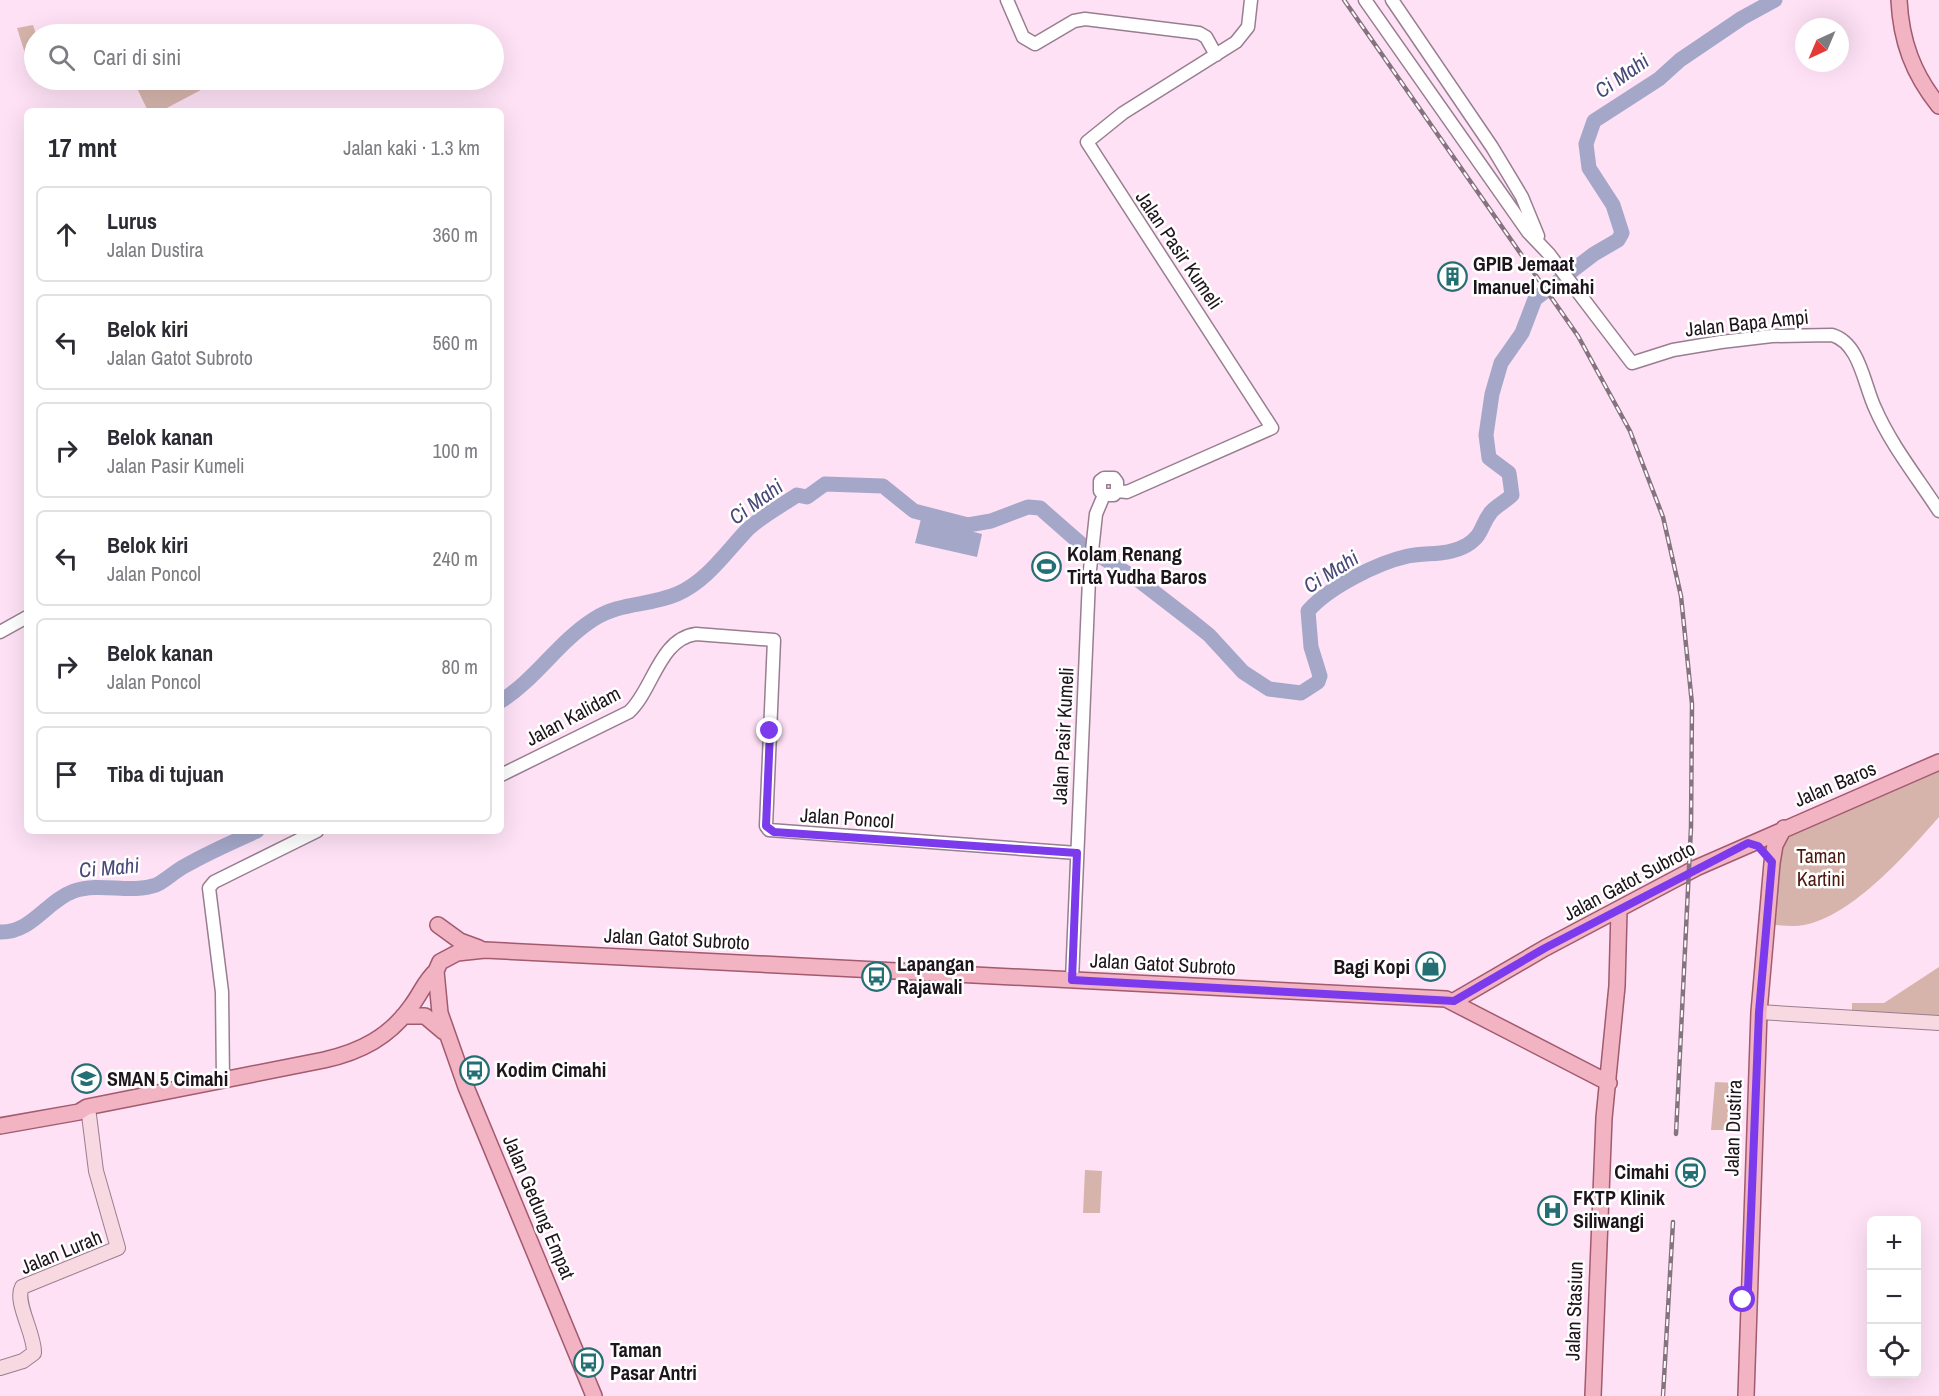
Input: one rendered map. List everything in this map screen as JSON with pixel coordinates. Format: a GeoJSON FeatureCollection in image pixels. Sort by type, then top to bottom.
{"type":"FeatureCollection","features":[{"type":"Feature","properties":{"kind":"main road"},"geometry":{"type":"LineString","coordinates":[[1899,0],[1903,38],[1911,64],[1939,106]]}},
{"type":"Feature","properties":{"kind":"main road","name":"Jalan Baros"},"geometry":{"type":"LineString","coordinates":[[1748,843],[1939,762]]}},
{"type":"Feature","properties":{"kind":"main road","name":"Jalan Dustira"},"geometry":{"type":"LineString","coordinates":[[1746,1396],[1759,1012],[1772,862],[1775,845],[1784,828]]}},
{"type":"Feature","properties":{"kind":"main road"},"geometry":{"type":"LineString","coordinates":[[1748,843],[1758,846],[1772,862]]}},
{"type":"Feature","properties":{"kind":"main road","name":"Jalan Gatot Subroto"},"geometry":{"type":"LineString","coordinates":[[0,1126],[84,1114],[87,1107],[191,1092],[282,1074],[358,1051],[410,1016],[427,979],[437,978],[440,962],[447,957],[485,950],[1454,1001],[1619,910],[1748,843]]}},
{"type":"Feature","properties":{"kind":"main road","name":"Jalan Stasiun"},"geometry":{"type":"LineString","coordinates":[[1593,1396],[1599,1216],[1617,986],[1619,910]]}},
{"type":"Feature","properties":{"kind":"main road"},"geometry":{"type":"LineString","coordinates":[[438,925],[460,941],[485,950]]}},
{"type":"Feature","properties":{"kind":"main road","name":"Jalan Gedung Empat"},"geometry":{"type":"LineString","coordinates":[[437,978],[440,1013],[446,1034],[593,1392]]}},
{"type":"Feature","properties":{"kind":"main road"},"geometry":{"type":"LineString","coordinates":[[1474,1012],[1470,997],[1477,987]]}},
{"type":"Feature","properties":{"kind":"main road"},"geometry":{"type":"LineString","coordinates":[[1454,1001],[1608,1083]]}},
{"type":"Feature","properties":{"kind":"main road"},"geometry":{"type":"LineString","coordinates":[[1759,1012],[1939,1023]]}},
{"type":"Feature","properties":{"kind":"main road"},"geometry":{"type":"LineString","coordinates":[[410,1016],[433,1020],[446,1034]]}},
{"type":"Feature","properties":{"kind":"main road","name":"Jalan Lurah"},"geometry":{"type":"LineString","coordinates":[[0,1368],[23,1361],[34,1353],[33,1341],[20,1296],[22,1287],[118,1248],[96,1171],[84,1114]]}},
{"type":"Feature","properties":{"kind":"main road"},"geometry":{"type":"LineString","coordinates":[[1737,1396],[1743,1300],[1748,1289]]}},
{"type":"Feature","properties":{"kind":"main road"},"geometry":{"type":"LineString","coordinates":[[593,1392],[605,1396]]}},
{"type":"Feature","properties":{"kind":"street"},"geometry":{"type":"LineString","coordinates":[[1007,0],[1023,37],[1035,44],[1074,21],[1085,19],[1199,33],[1206,37],[1216,55]]}},
{"type":"Feature","properties":{"kind":"street","name":"Jalan Pasir Kumeli"},"geometry":{"type":"LineString","coordinates":[[1072,980],[1091,566],[1096,514],[1104,495],[1114,495],[1117,491],[1127,492],[1272,428],[1087,145],[1089,138],[1123,113],[1216,55],[1243,35],[1248,27],[1251,0]]}},
{"type":"Feature","properties":{"kind":"street","name":"Jalan Bapa Ampi"},"geometry":{"type":"LineString","coordinates":[[1365,0],[1528,232],[1550,254]]}},
{"type":"Feature","properties":{"kind":"street","name":"Jalan Bapa Ampi"},"geometry":{"type":"LineString","coordinates":[[1392,0],[1492,147],[1522,197],[1533,228],[1557,266],[1632,363],[1673,350],[1757,338],[1832,335],[1843,339],[1860,366],[1884,426],[1939,511]]}},
{"type":"Feature","properties":{"kind":"street"},"geometry":{"type":"LineString","coordinates":[[0,632],[24,619]]}},
{"type":"Feature","properties":{"kind":"street","name":"Jalan Kalidam"},"geometry":{"type":"LineString","coordinates":[[504,774],[629,712],[643,697],[667,652],[684,636],[696,634],[774,640]]}},
{"type":"Feature","properties":{"kind":"street","name":"Jalan Poncol"},"geometry":{"type":"LineString","coordinates":[[774,640],[766,826],[769,830],[1077,853]]}},
{"type":"Feature","properties":{"kind":"street"},"geometry":{"type":"LineString","coordinates":[[218,1085],[222,992],[209,888],[214,882],[311,834]]}},
{"type":"Feature","properties":{"kind":"green space"},"geometry":{"type":"Polygon","coordinates":[[[24,27],[24,50],[17,28],[24,27]]]}},
{"type":"Feature","properties":{"kind":"green space"},"geometry":{"type":"Polygon","coordinates":[[[138,90],[201,90],[167,108],[147,108],[138,90]]]}},
{"type":"Feature","properties":{"kind":"green space","name":"Taman Kartini"},"geometry":{"type":"Polygon","coordinates":[[[1939,767],[1939,817],[1896,864],[1860,896],[1823,919],[1800,926],[1772,925],[1779,843],[1794,831],[1939,767]]]}},
{"type":"Feature","properties":{"kind":"green space"},"geometry":{"type":"Polygon","coordinates":[[[1939,967],[1939,1020],[1852,1016],[1852,1003],[1884,1003],[1939,967]]]}},
{"type":"Feature","properties":{"kind":"green space"},"geometry":{"type":"Polygon","coordinates":[[[1715,1082],[1735,1083],[1731,1130],[1711,1130],[1715,1082]]]}},
{"type":"Feature","properties":{"kind":"green space"},"geometry":{"type":"Polygon","coordinates":[[[1085,1170],[1102,1171],[1100,1213],[1083,1213],[1085,1170]]]}},
{"type":"Feature","properties":{"kind":"water"},"geometry":{"type":"Polygon","coordinates":[[[921,519],[982,534],[977,557],[915,543],[921,519]]]}},
{"type":"Feature","properties":{"kind":"waterway","name":"Ci Mahi"},"geometry":{"type":"LineString","coordinates":[[504,699],[526,682],[569,638],[594,619],[624,607],[666,598],[688,588],[707,574],[759,520],[797,495],[807,497],[825,484],[883,486],[914,511],[968,525],[991,521],[1028,507],[1040,508],[1081,544],[1141,582],[1209,635],[1243,672],[1269,689],[1301,693],[1318,682],[1320,676],[1311,647],[1308,611],[1317,602],[1354,577],[1382,564],[1408,556],[1453,551],[1467,545],[1479,533],[1491,512],[1512,495],[1509,473],[1489,458],[1486,435],[1492,394],[1501,363],[1522,333],[1535,299],[1594,254],[1618,240],[1622,233],[1613,205],[1589,168],[1586,144],[1594,121],[1659,79],[1680,60],[1742,18],[1775,0]]}},
{"type":"Feature","properties":{"kind":"waterway","name":"Ci Mahi"},"geometry":{"type":"LineString","coordinates":[[0,932],[21,927],[74,891],[156,885],[192,862],[250,834]]}},
{"type":"Feature","properties":{"kind":"railway"},"geometry":{"type":"LineString","coordinates":[[1344,0],[1578,336],[1630,431],[1663,517],[1681,596],[1692,704],[1691,827],[1676,1134]]}},
{"type":"Feature","properties":{"kind":"railway"},"geometry":{"type":"LineString","coordinates":[[1663,1396],[1673,1222]]}},
{"type":"Feature","properties":{"kind":"place","name":"GPIB Jemaat Imanuel Cimahi"},"geometry":{"type":"Point","coordinates":[1452,276]}},
{"type":"Feature","properties":{"kind":"place","name":"Kolam Renang Tirta Yudha Baros"},"geometry":{"type":"Point","coordinates":[1046,566]}},
{"type":"Feature","properties":{"kind":"place","name":"Bagi Kopi"},"geometry":{"type":"Point","coordinates":[1431,967]}},
{"type":"Feature","properties":{"kind":"place","name":"Lapangan Rajawali"},"geometry":{"type":"Point","coordinates":[876,976]}},
{"type":"Feature","properties":{"kind":"place","name":"Kodim Cimahi"},"geometry":{"type":"Point","coordinates":[475,1070]}},
{"type":"Feature","properties":{"kind":"place","name":"SMAN 5 Cimahi"},"geometry":{"type":"Point","coordinates":[86,1079]}},
{"type":"Feature","properties":{"kind":"place","name":"Cimahi"},"geometry":{"type":"Point","coordinates":[1690,1172]}},
{"type":"Feature","properties":{"kind":"place","name":"FKTP Klinik Siliwangi"},"geometry":{"type":"Point","coordinates":[1552,1210]}},
{"type":"Feature","properties":{"kind":"place","name":"Taman Pasar Antri"},"geometry":{"type":"Point","coordinates":[589,1362]}},
{"type":"Feature","properties":{"kind":"route"},"geometry":{"type":"LineString","coordinates":[[770,731],[766,826],[774,832],[1077,853],[1072,980],[1454,1001],[1545,948],[1689,871],[1748,843],[1758,846],[1772,862],[1759,1012],[1748,1289],[1743,1300]]}}]}
